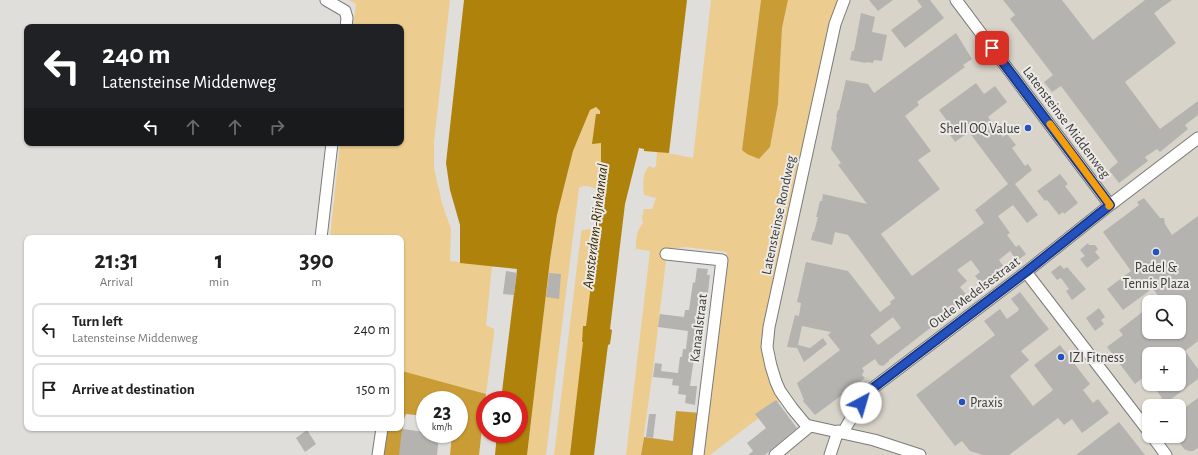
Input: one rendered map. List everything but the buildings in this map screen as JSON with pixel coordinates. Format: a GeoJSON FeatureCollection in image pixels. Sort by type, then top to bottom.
{"type":"FeatureCollection","features":[{"type":"Feature","properties":{"kind":"street"},"geometry":{"type":"LineString","coordinates":[[326,0],[345,11],[347,18],[346,24]]}},
{"type":"Feature","properties":{"kind":"street","name":"Latensteinse Rondweg"},"geometry":{"type":"LineString","coordinates":[[810,426],[803,422],[780,391],[771,366],[767,347],[769,327],[834,32],[844,0]]}},
{"type":"Feature","properties":{"kind":"street","name":"Latensteinse Middenweg"},"geometry":{"type":"LineString","coordinates":[[956,0],[1110,205]]}},
{"type":"Feature","properties":{"kind":"street","name":"Oude Medelsestraat"},"geometry":{"type":"LineString","coordinates":[[830,455],[840,432],[866,395],[873,388],[1026,272],[1110,205],[1198,138]]}},
{"type":"Feature","properties":{"kind":"street"},"geometry":{"type":"LineString","coordinates":[[320,235],[332,146]]}},
{"type":"Feature","properties":{"kind":"street","name":"Kanaalstraat"},"geometry":{"type":"LineString","coordinates":[[666,254],[722,260],[698,455]]}},
{"type":"Feature","properties":{"kind":"street"},"geometry":{"type":"LineString","coordinates":[[1026,272],[1142,423]]}},
{"type":"Feature","properties":{"kind":"street"},"geometry":{"type":"LineString","coordinates":[[775,455],[810,426],[874,440],[920,455]]}},
{"type":"Feature","properties":{"kind":"street"},"geometry":{"type":"LineString","coordinates":[[378,455],[382,431]]}},
{"type":"Feature","properties":{"kind":"street"},"geometry":{"type":"LineString","coordinates":[[1157,443],[1166,455]]}},
{"type":"Feature","properties":{"kind":"shaded area"},"geometry":{"type":"Polygon","coordinates":[[[349,0],[450,0],[434,142],[434,168],[442,203],[451,229],[450,261],[492,266],[486,325],[494,329],[494,334],[486,391],[476,391],[404,373],[404,235],[330,235],[340,146],[404,146],[404,24],[353,24],[356,4],[349,0]]]}},
{"type":"Feature","properties":{"kind":"shaded area"},"geometry":{"type":"Polygon","coordinates":[[[464,0],[687,0],[669,153],[644,151],[644,149],[639,148],[625,204],[610,329],[612,330],[610,344],[608,345],[594,455],[570,455],[583,342],[583,326],[586,326],[601,201],[601,143],[592,144],[596,114],[600,114],[600,111],[596,107],[590,110],[573,151],[557,215],[550,260],[527,455],[495,455],[496,443],[528,443],[528,391],[502,391],[517,269],[460,263],[460,225],[450,190],[446,163],[464,0]]]}},
{"type":"Feature","properties":{"kind":"shaded area"},"geometry":{"type":"Polygon","coordinates":[[[711,0],[761,0],[742,150],[759,159],[770,147],[778,104],[782,28],[788,0],[838,0],[762,333],[764,359],[769,381],[781,401],[710,455],[704,455],[727,252],[685,247],[669,249],[666,260],[641,455],[626,455],[650,251],[636,249],[636,238],[643,223],[642,218],[644,209],[652,209],[656,198],[644,195],[644,176],[649,166],[654,168],[656,166],[657,151],[693,158],[711,0]]]}},
{"type":"Feature","properties":{"kind":"shaded area"},"geometry":{"type":"Polygon","coordinates":[[[761,0],[788,0],[782,28],[778,104],[770,147],[759,159],[742,150],[761,0]]]}},
{"type":"Feature","properties":{"kind":"shaded area"},"geometry":{"type":"Polygon","coordinates":[[[830,0],[1198,0],[1198,455],[783,455],[810,433],[770,386],[759,333],[830,0]]]}},
{"type":"Feature","properties":{"kind":"shaded area"},"geometry":{"type":"Polygon","coordinates":[[[595,107],[600,111],[600,114],[596,114],[597,143],[601,143],[601,201],[586,327],[583,327],[582,342],[584,342],[570,455],[554,455],[581,234],[582,230],[594,229],[598,190],[586,186],[579,188],[546,455],[527,455],[550,260],[557,215],[573,151],[590,110],[595,107]]]}},
{"type":"Feature","properties":{"kind":"shaded area"},"geometry":{"type":"Polygon","coordinates":[[[404,372],[476,391],[476,443],[480,443],[479,455],[450,455],[451,443],[468,443],[468,391],[416,391],[416,415],[406,414],[404,419],[404,372]]]}},
{"type":"Feature","properties":{"kind":"shaded area"},"geometry":{"type":"Polygon","coordinates":[[[676,411],[701,413],[695,455],[641,455],[644,437],[673,441],[676,411]]]}},
{"type":"Feature","properties":{"kind":"shaded area"},"geometry":{"type":"Polygon","coordinates":[[[388,431],[403,431],[400,455],[384,455],[388,431]]]}},
{"type":"Feature","properties":{"kind":"slow traffic"},"geometry":{"type":"LineString","coordinates":[[1050,124],[1110,205],[1109,206]]}},
{"type":"Feature","properties":{"kind":"place","name":"Shell OQ Value"},"geometry":{"type":"Point","coordinates":[1028,128]}},
{"type":"Feature","properties":{"kind":"place","name":"Padel & Tennis Plaza"},"geometry":{"type":"Point","coordinates":[1156,252]}},
{"type":"Feature","properties":{"kind":"place","name":"IZI Fitness"},"geometry":{"type":"Point","coordinates":[1061,357]}},
{"type":"Feature","properties":{"kind":"place","name":"Praxis"},"geometry":{"type":"Point","coordinates":[962,402]}},
{"type":"Feature","properties":{"kind":"route"},"geometry":{"type":"LineString","coordinates":[[861,403],[873,388],[1026,272],[1110,205],[992,48]]}},
{"type":"Feature","properties":{"kind":"water label","name":"Amsterdam-Rijnkanaal"},"geometry":{"type":"Point","coordinates":[595,226]}}]}
